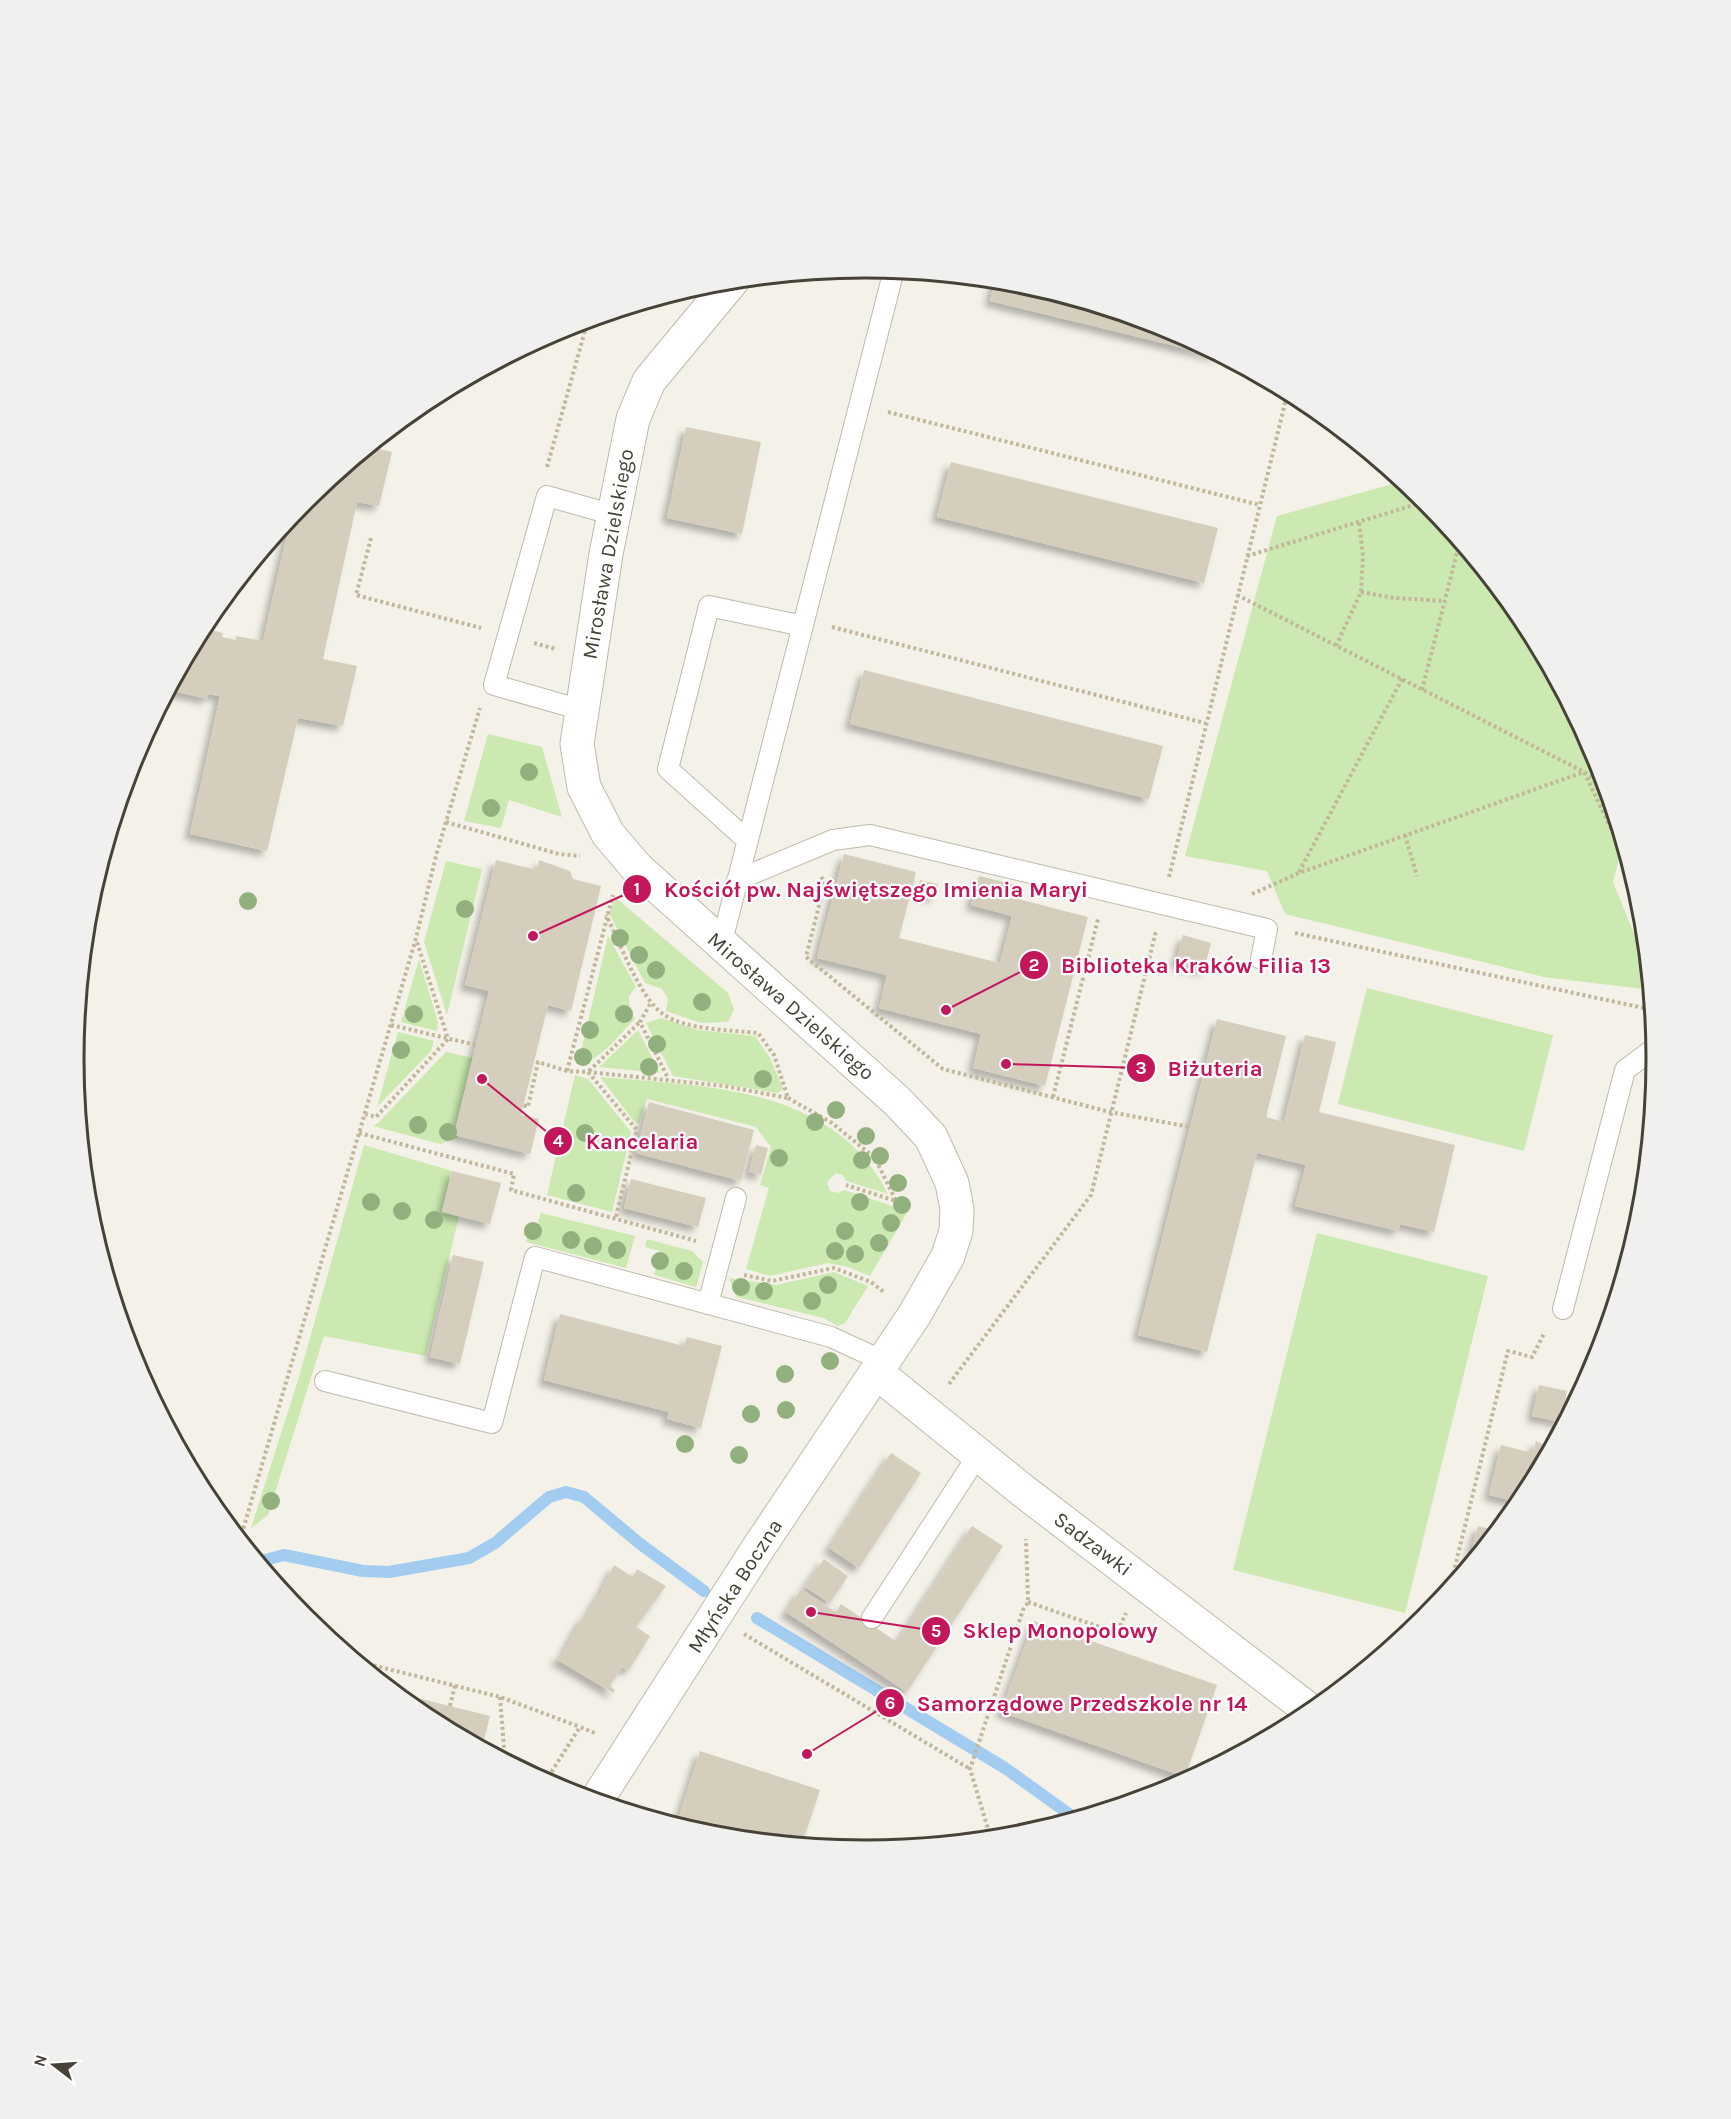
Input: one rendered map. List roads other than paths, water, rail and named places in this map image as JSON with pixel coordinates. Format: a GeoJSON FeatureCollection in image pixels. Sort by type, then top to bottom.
{"type":"FeatureCollection","features":[{"type":"Feature","properties":{"kind":"street","name":"Mirosława Dzielskiego"},"geometry":{"type":"LineString","coordinates":[[723,291],[649,381],[633,419],[614,515],[582,711],[578,744],[584,787],[608,834],[637,868],[898,1102],[931,1137],[952,1184],[957,1220],[948,1256],[915,1314],[880,1367]]}},
{"type":"Feature","properties":{"kind":"street","name":"Sadzawki"},"geometry":{"type":"LineString","coordinates":[[880,1367],[978,1455],[1304,1706]]}},
{"type":"Feature","properties":{"kind":"street","name":"Młyńska Boczna"},"geometry":{"type":"LineString","coordinates":[[600,1795],[880,1367]]}},
{"type":"Feature","properties":{"kind":"lane"},"geometry":{"type":"LineString","coordinates":[[721,945],[892,279]]}},
{"type":"Feature","properties":{"kind":"lane"},"geometry":{"type":"LineString","coordinates":[[582,711],[494,685],[547,496],[614,515]]}},
{"type":"Feature","properties":{"kind":"lane"},"geometry":{"type":"LineString","coordinates":[[748,841],[668,769],[709,606],[803,626]]}},
{"type":"Feature","properties":{"kind":"lane"},"geometry":{"type":"LineString","coordinates":[[737,880],[833,840],[870,835],[1267,929],[1261,959]]}},
{"type":"Feature","properties":{"kind":"lane"},"geometry":{"type":"LineString","coordinates":[[1563,1309],[1625,1070],[1647,1054]]}},
{"type":"Feature","properties":{"kind":"lane"},"geometry":{"type":"LineString","coordinates":[[708,1304],[736,1198]]}},
{"type":"Feature","properties":{"kind":"lane"},"geometry":{"type":"LineString","coordinates":[[325,1381],[492,1423],[535,1257],[831,1337],[880,1367]]}},
{"type":"Feature","properties":{"kind":"lane"},"geometry":{"type":"LineString","coordinates":[[872,1618],[978,1455]]}},
{"type":"Feature","properties":{"kind":"waterway"},"geometry":{"type":"LineString","coordinates":[[266,1560],[284,1555],[363,1571],[389,1572],[469,1558],[495,1543],[549,1497],[566,1492],[584,1497],[639,1543],[704,1591]]}},
{"type":"Feature","properties":{"kind":"waterway"},"geometry":{"type":"LineString","coordinates":[[757,1618],[1005,1768],[1069,1814]]}},
{"type":"Feature","properties":{"kind":"place","name":"Kościół pw. Najświętszego Imienia Maryi"},"geometry":{"type":"Point","coordinates":[533,936]}},
{"type":"Feature","properties":{"kind":"place","name":"Biblioteka Kraków Filia 13"},"geometry":{"type":"Point","coordinates":[946,1010]}},
{"type":"Feature","properties":{"kind":"place","name":"Biżuteria"},"geometry":{"type":"Point","coordinates":[1006,1064]}},
{"type":"Feature","properties":{"kind":"place","name":"Kancelaria"},"geometry":{"type":"Point","coordinates":[482,1079]}},
{"type":"Feature","properties":{"kind":"place","name":"Sklep Monopolowy"},"geometry":{"type":"Point","coordinates":[811,1612]}},
{"type":"Feature","properties":{"kind":"place","name":"Samorządowe Przedszkole nr 14"},"geometry":{"type":"Point","coordinates":[807,1754]}}]}
